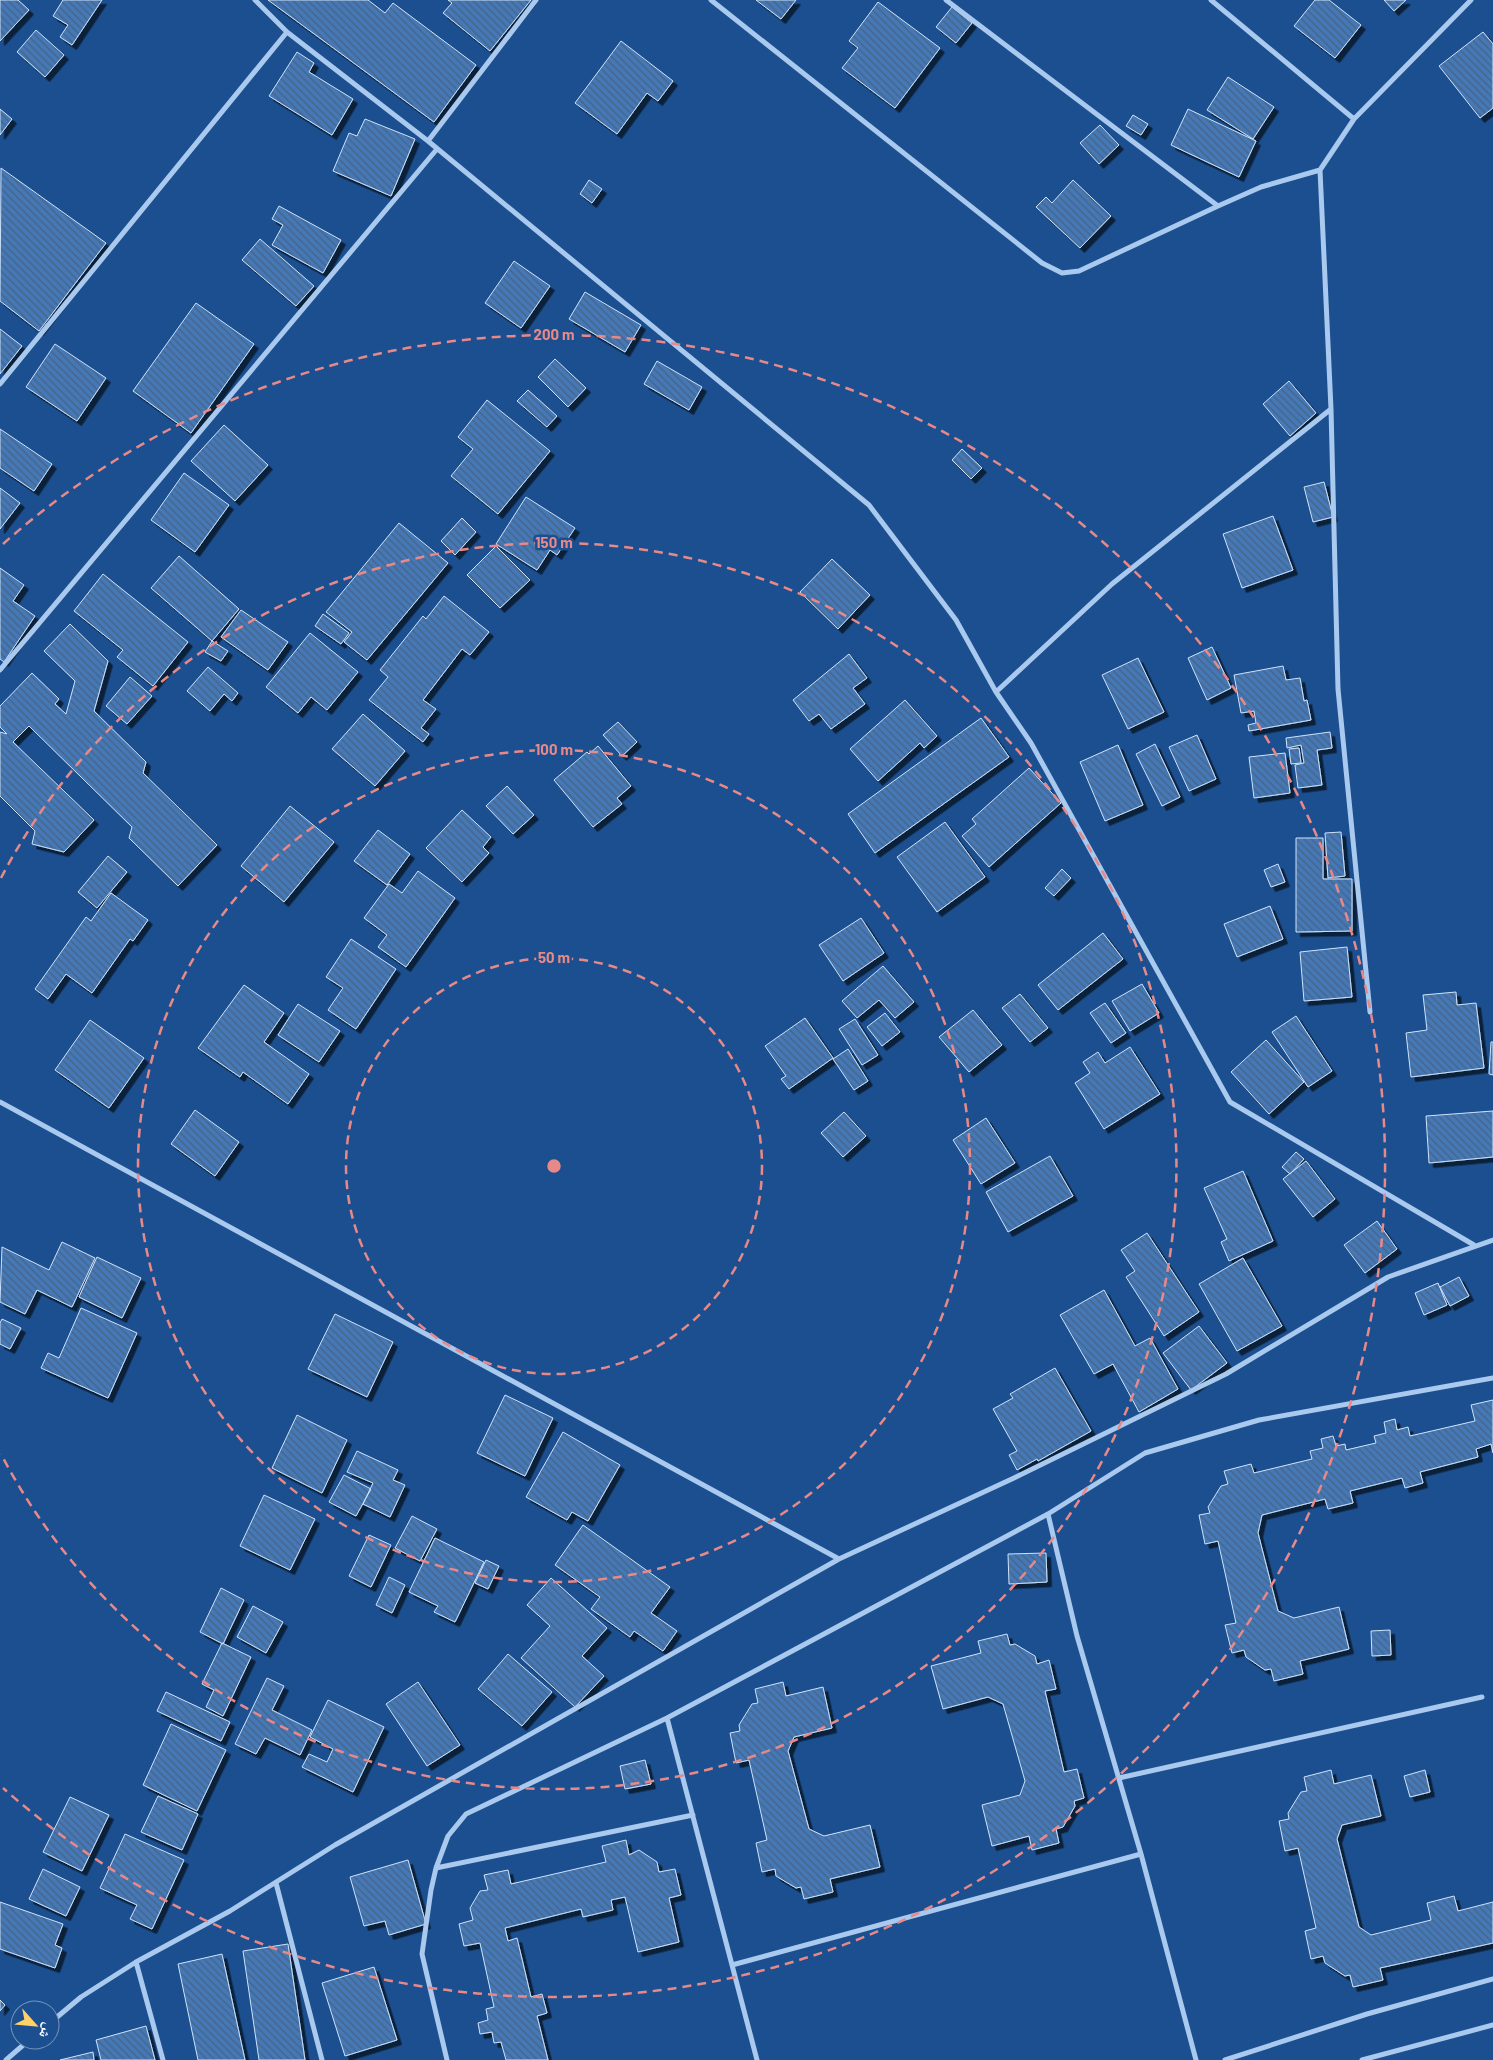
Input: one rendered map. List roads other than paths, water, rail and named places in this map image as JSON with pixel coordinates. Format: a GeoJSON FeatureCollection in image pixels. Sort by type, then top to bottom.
{"type":"FeatureCollection","features":[{"type":"Feature","properties":{"kind":"street"},"geometry":{"type":"LineString","coordinates":[[255,0],[287,32],[437,149],[869,505],[956,620],[996,692],[1030,744],[1230,1102],[1474,1245]]}},
{"type":"Feature","properties":{"kind":"street"},"geometry":{"type":"LineString","coordinates":[[428,142],[536,0]]}},
{"type":"Feature","properties":{"kind":"street"},"geometry":{"type":"LineString","coordinates":[[711,0],[1042,263],[1062,273],[1079,271],[1261,186],[1320,170]]}},
{"type":"Feature","properties":{"kind":"street"},"geometry":{"type":"LineString","coordinates":[[946,0],[1218,206]]}},
{"type":"Feature","properties":{"kind":"street"},"geometry":{"type":"LineString","coordinates":[[1211,0],[1354,119]]}},
{"type":"Feature","properties":{"kind":"street"},"geometry":{"type":"LineString","coordinates":[[1370,1012],[1338,689],[1331,409],[1320,170],[1354,119],[1471,0]]}},
{"type":"Feature","properties":{"kind":"street"},"geometry":{"type":"LineString","coordinates":[[0,384],[287,32]]}},
{"type":"Feature","properties":{"kind":"street"},"geometry":{"type":"LineString","coordinates":[[0,670],[437,149]]}},
{"type":"Feature","properties":{"kind":"street"},"geometry":{"type":"LineString","coordinates":[[996,692],[1112,584],[1331,409]]}},
{"type":"Feature","properties":{"kind":"street"},"geometry":{"type":"LineString","coordinates":[[0,1102],[839,1559]]}},
{"type":"Feature","properties":{"kind":"street"},"geometry":{"type":"LineString","coordinates":[[60,2015],[81,1997],[136,1962],[276,1883],[335,1845],[839,1559],[1014,1478],[1226,1374],[1388,1277],[1474,1245],[1493,1240]]}},
{"type":"Feature","properties":{"kind":"street"},"geometry":{"type":"LineString","coordinates":[[447,2060],[422,1954],[436,1868],[448,1836],[466,1814],[667,1718],[1048,1514],[1144,1453],[1259,1420],[1493,1378]]}},
{"type":"Feature","properties":{"kind":"street"},"geometry":{"type":"LineString","coordinates":[[1048,1514],[1077,1636],[1141,1854],[1196,2060]]}},
{"type":"Feature","properties":{"kind":"street"},"geometry":{"type":"LineString","coordinates":[[1119,1778],[1482,1697]]}},
{"type":"Feature","properties":{"kind":"street"},"geometry":{"type":"LineString","coordinates":[[667,1718],[757,2060]]}},
{"type":"Feature","properties":{"kind":"street"},"geometry":{"type":"LineString","coordinates":[[436,1868],[692,1815]]}},
{"type":"Feature","properties":{"kind":"street"},"geometry":{"type":"LineString","coordinates":[[732,1965],[1141,1854]]}},
{"type":"Feature","properties":{"kind":"street"},"geometry":{"type":"LineString","coordinates":[[276,1883],[322,2060]]}},
{"type":"Feature","properties":{"kind":"street"},"geometry":{"type":"LineString","coordinates":[[136,1962],[163,2060]]}},
{"type":"Feature","properties":{"kind":"street"},"geometry":{"type":"LineString","coordinates":[[1225,2060],[1367,2014],[1493,1979]]}},
{"type":"Feature","properties":{"kind":"street"},"geometry":{"type":"LineString","coordinates":[[1362,2060],[1493,2025]]}},
{"type":"Feature","properties":{"kind":"street"},"geometry":{"type":"LineString","coordinates":[[6,2060],[12,2058]]}}]}
